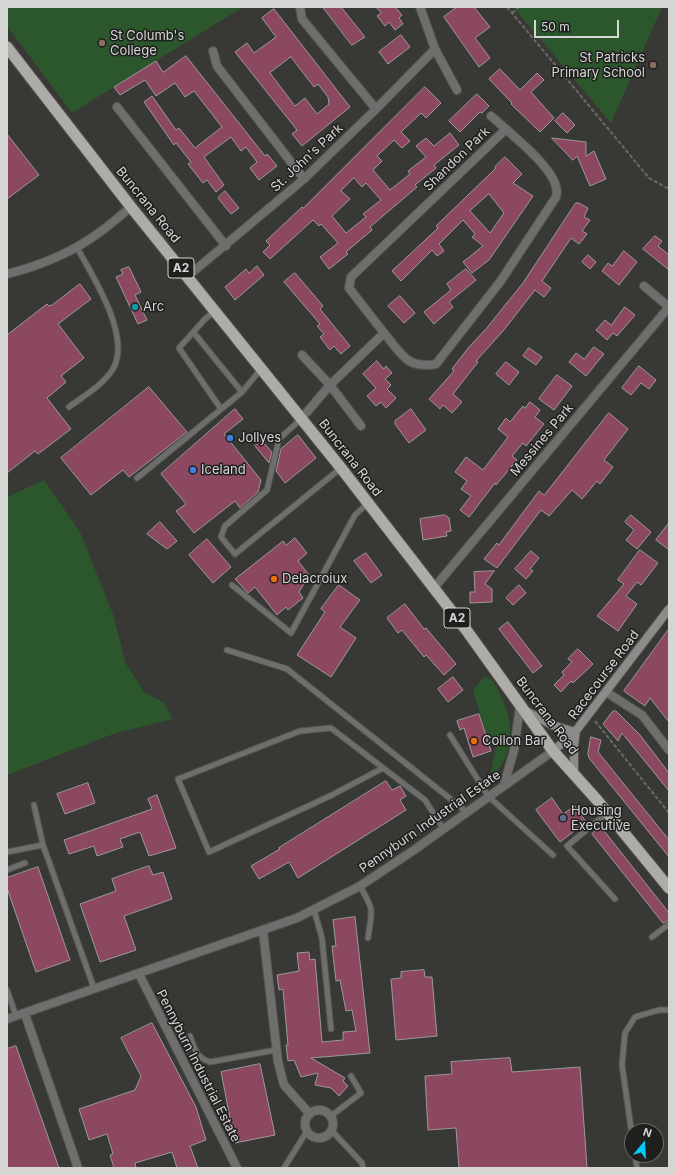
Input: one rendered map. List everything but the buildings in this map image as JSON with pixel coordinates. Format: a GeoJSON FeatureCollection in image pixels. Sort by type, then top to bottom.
{"type":"FeatureCollection","features":[{"type":"Feature","properties":{"kind":"highway","name":"Buncrana Road"},"geometry":{"type":"LineString","coordinates":[[7,47],[341,468],[433,589],[467,631],[553,751],[669,888]]}},
{"type":"Feature","properties":{"kind":"main road","name":"Racecourse Road"},"geometry":{"type":"LineString","coordinates":[[553,751],[576,731],[669,608]]}},
{"type":"Feature","properties":{"kind":"main road"},"geometry":{"type":"LineString","coordinates":[[522,708],[552,725],[576,731],[574,746],[574,775]]}},
{"type":"Feature","properties":{"kind":"street"},"geometry":{"type":"LineString","coordinates":[[300,7],[302,19],[376,110]]}},
{"type":"Feature","properties":{"kind":"street"},"geometry":{"type":"LineString","coordinates":[[420,7],[435,49],[457,90]]}},
{"type":"Feature","properties":{"kind":"street","name":"St. John's Park"},"geometry":{"type":"LineString","coordinates":[[188,276],[226,246],[304,179],[376,110],[435,49]]}},
{"type":"Feature","properties":{"kind":"street"},"geometry":{"type":"LineString","coordinates":[[213,51],[217,66],[304,179]]}},
{"type":"Feature","properties":{"kind":"street"},"geometry":{"type":"LineString","coordinates":[[117,107],[226,246]]}},
{"type":"Feature","properties":{"kind":"street"},"geometry":{"type":"LineString","coordinates":[[491,116],[506,129]]}},
{"type":"Feature","properties":{"kind":"street","name":"Shandon Park"},"geometry":{"type":"LineString","coordinates":[[506,129],[541,163],[554,179],[558,190],[556,197],[500,282],[436,364],[423,366],[409,363],[384,332],[349,288],[351,277],[506,129]]}},
{"type":"Feature","properties":{"kind":"street"},"geometry":{"type":"LineString","coordinates":[[7,274],[31,268],[100,233],[132,206]]}},
{"type":"Feature","properties":{"kind":"street","name":"Messines Park"},"geometry":{"type":"LineString","coordinates":[[433,589],[669,307],[644,286]]}},
{"type":"Feature","properties":{"kind":"street"},"geometry":{"type":"LineString","coordinates":[[301,419],[330,385],[384,332]]}},
{"type":"Feature","properties":{"kind":"street"},"geometry":{"type":"LineString","coordinates":[[302,355],[330,385],[361,426]]}},
{"type":"Feature","properties":{"kind":"street"},"geometry":{"type":"LineString","coordinates":[[606,692],[642,715],[669,750]]}},
{"type":"Feature","properties":{"kind":"street"},"geometry":{"type":"LineString","coordinates":[[504,785],[511,764],[522,708]]}},
{"type":"Feature","properties":{"kind":"street","name":"Pennyburn Industrial Estate"},"geometry":{"type":"LineString","coordinates":[[7,1019],[264,931],[314,910],[360,886],[444,830],[488,796],[553,751]]}},
{"type":"Feature","properties":{"kind":"street"},"geometry":{"type":"LineString","coordinates":[[264,931],[276,1050],[284,1085],[310,1114]]}},
{"type":"Feature","properties":{"kind":"street","name":"Pennyburn Industrial Estate"},"geometry":{"type":"LineString","coordinates":[[138,974],[237,1168]]}},
{"type":"Feature","properties":{"kind":"street"},"geometry":{"type":"LineString","coordinates":[[25,1014],[78,1168]]}},
{"type":"Feature","properties":{"kind":"street"},"geometry":{"type":"LineString","coordinates":[[319,1110],[324,1110],[331,1116],[333,1121],[332,1131],[329,1135],[315,1138],[307,1132],[305,1122],[310,1114],[319,1110]]}},
{"type":"Feature","properties":{"kind":"lane"},"geometry":{"type":"LineString","coordinates":[[69,407],[106,378],[113,368],[117,355],[116,332],[104,298],[76,246]]}},
{"type":"Feature","properties":{"kind":"lane"},"geometry":{"type":"LineString","coordinates":[[216,310],[205,319],[179,348],[221,409]]}},
{"type":"Feature","properties":{"kind":"lane"},"geometry":{"type":"LineString","coordinates":[[194,333],[242,392]]}},
{"type":"Feature","properties":{"kind":"lane"},"geometry":{"type":"LineString","coordinates":[[137,478],[242,392],[262,368]]}},
{"type":"Feature","properties":{"kind":"lane"},"geometry":{"type":"LineString","coordinates":[[301,419],[279,439],[267,490],[225,526],[221,537],[235,554],[341,468]]}},
{"type":"Feature","properties":{"kind":"lane"},"geometry":{"type":"LineString","coordinates":[[232,585],[291,633],[355,515],[368,503]]}},
{"type":"Feature","properties":{"kind":"lane"},"geometry":{"type":"LineString","coordinates":[[227,650],[287,669],[467,812]]}},
{"type":"Feature","properties":{"kind":"lane"},"geometry":{"type":"LineString","coordinates":[[383,768],[330,796],[209,852],[178,779],[300,731],[331,728],[425,800],[444,830]]}},
{"type":"Feature","properties":{"kind":"lane"},"geometry":{"type":"LineString","coordinates":[[450,734],[488,796],[553,856]]}},
{"type":"Feature","properties":{"kind":"lane"},"geometry":{"type":"LineString","coordinates":[[34,805],[43,845],[94,988]]}},
{"type":"Feature","properties":{"kind":"lane"},"geometry":{"type":"LineString","coordinates":[[607,813],[567,846],[615,899]]}},
{"type":"Feature","properties":{"kind":"lane"},"geometry":{"type":"LineString","coordinates":[[7,852],[43,845]]}},
{"type":"Feature","properties":{"kind":"lane"},"geometry":{"type":"LineString","coordinates":[[7,870],[25,863]]}},
{"type":"Feature","properties":{"kind":"lane"},"geometry":{"type":"LineString","coordinates":[[360,886],[371,905],[373,914],[368,938]]}},
{"type":"Feature","properties":{"kind":"lane"},"geometry":{"type":"LineString","coordinates":[[314,910],[322,938],[331,1029]]}},
{"type":"Feature","properties":{"kind":"lane"},"geometry":{"type":"LineString","coordinates":[[652,937],[669,924]]}},
{"type":"Feature","properties":{"kind":"lane"},"geometry":{"type":"LineString","coordinates":[[7,990],[16,1016]]}},
{"type":"Feature","properties":{"kind":"lane"},"geometry":{"type":"LineString","coordinates":[[630,1123],[622,1065],[625,1033],[635,1017],[659,1010],[669,1010]]}},
{"type":"Feature","properties":{"kind":"lane"},"geometry":{"type":"LineString","coordinates":[[190,1036],[196,1054],[201,1059],[210,1062],[276,1050]]}},
{"type":"Feature","properties":{"kind":"lane"},"geometry":{"type":"LineString","coordinates":[[331,1116],[361,1093],[351,1076]]}},
{"type":"Feature","properties":{"kind":"lane"},"geometry":{"type":"LineString","coordinates":[[332,1131],[362,1163],[364,1168]]}},
{"type":"Feature","properties":{"kind":"lane"},"geometry":{"type":"LineString","coordinates":[[284,1168],[307,1132]]}},
{"type":"Feature","properties":{"kind":"path"},"geometry":{"type":"LineString","coordinates":[[507,7],[649,178],[669,189]]}},
{"type":"Feature","properties":{"kind":"path"},"geometry":{"type":"LineString","coordinates":[[512,13],[519,7]]}},
{"type":"Feature","properties":{"kind":"path"},"geometry":{"type":"LineString","coordinates":[[588,715],[599,724],[669,813]]}},
{"type":"Feature","properties":{"kind":"path"},"geometry":{"type":"LineString","coordinates":[[490,737],[517,736]]}},
{"type":"Feature","properties":{"kind":"green space","name":"St Columb's College"},"geometry":{"type":"Polygon","coordinates":[[[7,7],[243,7],[72,113],[7,26],[7,7]]]}},
{"type":"Feature","properties":{"kind":"green space"},"geometry":{"type":"Polygon","coordinates":[[[513,7],[662,7],[611,123],[521,16],[513,7]]]}},
{"type":"Feature","properties":{"kind":"green space"},"geometry":{"type":"Polygon","coordinates":[[[44,480],[80,532],[113,614],[126,664],[145,693],[163,702],[173,719],[116,733],[7,775],[7,497],[44,480]]]}},
{"type":"Feature","properties":{"kind":"green space"},"geometry":{"type":"Polygon","coordinates":[[[485,676],[493,681],[497,688],[508,714],[510,724],[509,745],[506,755],[502,764],[495,773],[491,772],[496,746],[489,745],[473,690],[485,676]]]}},
{"type":"Feature","properties":{"kind":"place","name":"St Columb's College"},"geometry":{"type":"Point","coordinates":[102,43]}},
{"type":"Feature","properties":{"kind":"place","name":"St Patricks Primary School"},"geometry":{"type":"Point","coordinates":[653,65]}},
{"type":"Feature","properties":{"kind":"place","name":"Arc"},"geometry":{"type":"Point","coordinates":[135,307]}},
{"type":"Feature","properties":{"kind":"place","name":"Jollyes"},"geometry":{"type":"Point","coordinates":[230,438]}},
{"type":"Feature","properties":{"kind":"place","name":"Iceland"},"geometry":{"type":"Point","coordinates":[193,470]}},
{"type":"Feature","properties":{"kind":"place","name":"Delacroiux"},"geometry":{"type":"Point","coordinates":[274,579]}},
{"type":"Feature","properties":{"kind":"place","name":"Collon Bar"},"geometry":{"type":"Point","coordinates":[474,741]}},
{"type":"Feature","properties":{"kind":"place","name":"Housing Executive"},"geometry":{"type":"Point","coordinates":[563,818]}}]}
